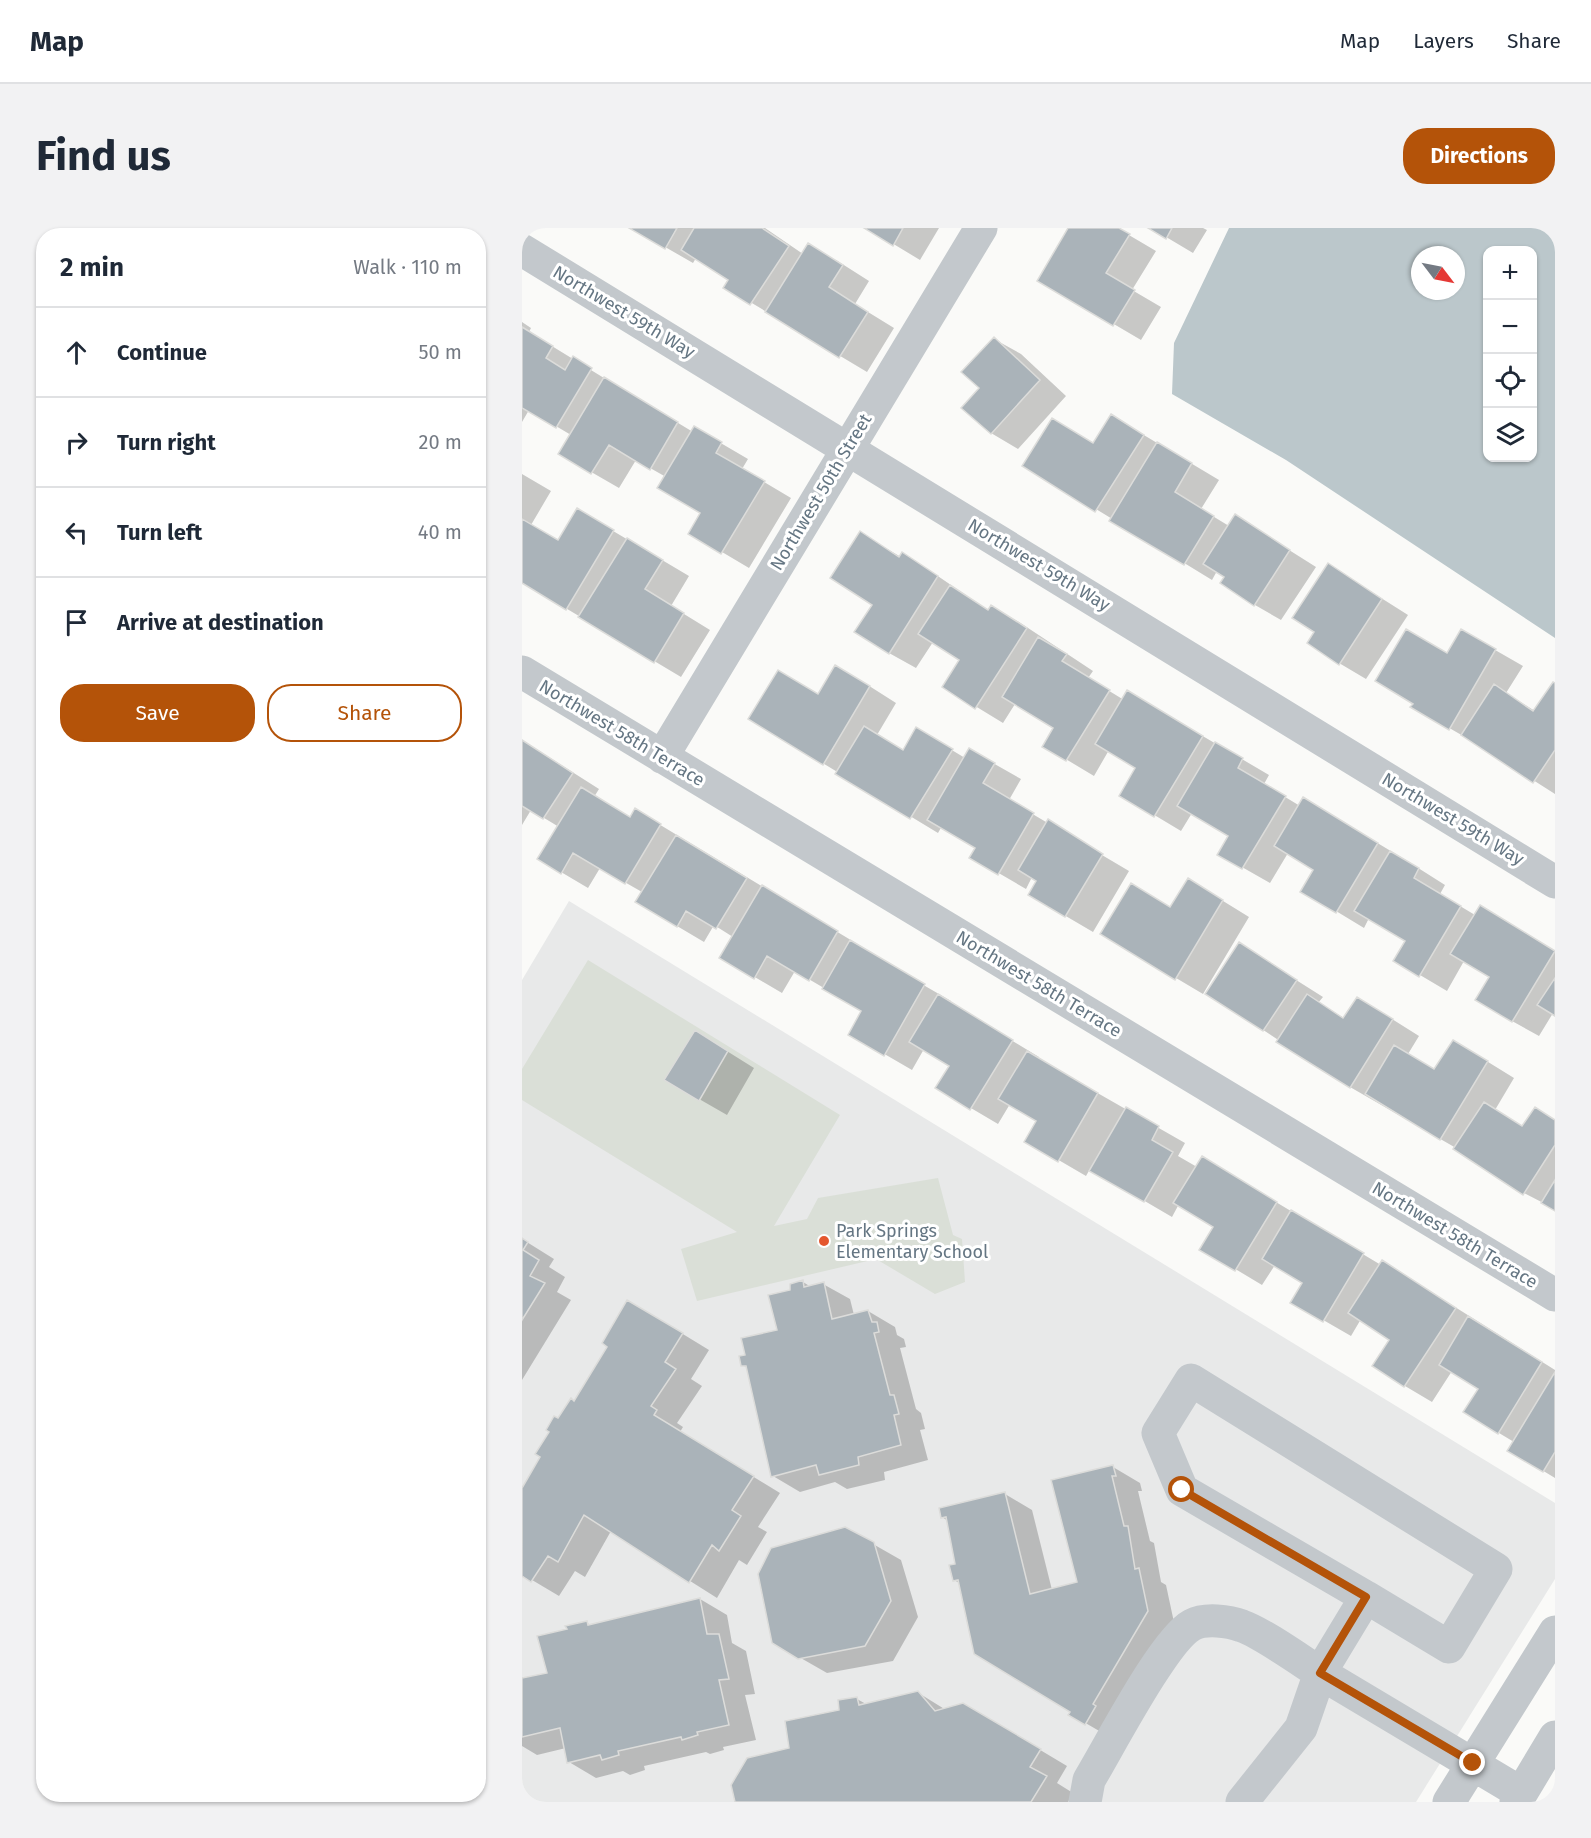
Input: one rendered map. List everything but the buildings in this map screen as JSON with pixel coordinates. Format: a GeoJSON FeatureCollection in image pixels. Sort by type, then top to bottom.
{"type":"FeatureCollection","features":[{"type":"Feature","properties":{"kind":"street","name":"Northwest 50th Street"},"geometry":{"type":"LineString","coordinates":[[662,757],[981,228]]}},
{"type":"Feature","properties":{"kind":"street","name":"Northwest 59th Way"},"geometry":{"type":"LineString","coordinates":[[522,250],[1555,882]]}},
{"type":"Feature","properties":{"kind":"street","name":"Northwest 58th Terrace"},"geometry":{"type":"LineString","coordinates":[[522,672],[1555,1295]]}},
{"type":"Feature","properties":{"kind":"street"},"geometry":{"type":"LineString","coordinates":[[1191,1380],[1497,1569],[1449,1647],[1366,1597],[1182,1490],[1158,1433],[1191,1380]]}},
{"type":"Feature","properties":{"kind":"street"},"geometry":{"type":"LineString","coordinates":[[1242,1802],[1301,1728],[1320,1673],[1366,1597]]}},
{"type":"Feature","properties":{"kind":"street"},"geometry":{"type":"LineString","coordinates":[[1085,1802],[1089,1780],[1164,1655],[1182,1632],[1194,1623],[1210,1621],[1242,1626],[1473,1763],[1519,1797],[1555,1737]]}},
{"type":"Feature","properties":{"kind":"street"},"geometry":{"type":"LineString","coordinates":[[1449,1802],[1555,1632]]}},
{"type":"Feature","properties":{"kind":"shaded area"},"geometry":{"type":"Polygon","coordinates":[[[1229,228],[1555,228],[1555,638],[1286,460],[1172,394],[1174,343],[1229,228]]]}},
{"type":"Feature","properties":{"kind":"shaded area","name":"Park Springs Elementary School"},"geometry":{"type":"Polygon","coordinates":[[[569,901],[1555,1503],[1555,1579],[1416,1802],[522,1802],[522,980],[569,901]]]}},
{"type":"Feature","properties":{"kind":"shaded area"},"geometry":{"type":"Polygon","coordinates":[[[588,960],[840,1115],[774,1226],[807,1219],[818,1198],[938,1178],[953,1235],[962,1239],[965,1282],[935,1294],[876,1259],[697,1301],[681,1249],[737,1232],[522,1100],[522,1069],[588,960]]]}},
{"type":"Feature","properties":{"kind":"place","name":"Park Springs Elementary School"},"geometry":{"type":"Point","coordinates":[824,1241]}},
{"type":"Feature","properties":{"kind":"route"},"geometry":{"type":"LineString","coordinates":[[1182,1490],[1366,1597],[1320,1673],[1473,1763]]}}]}
